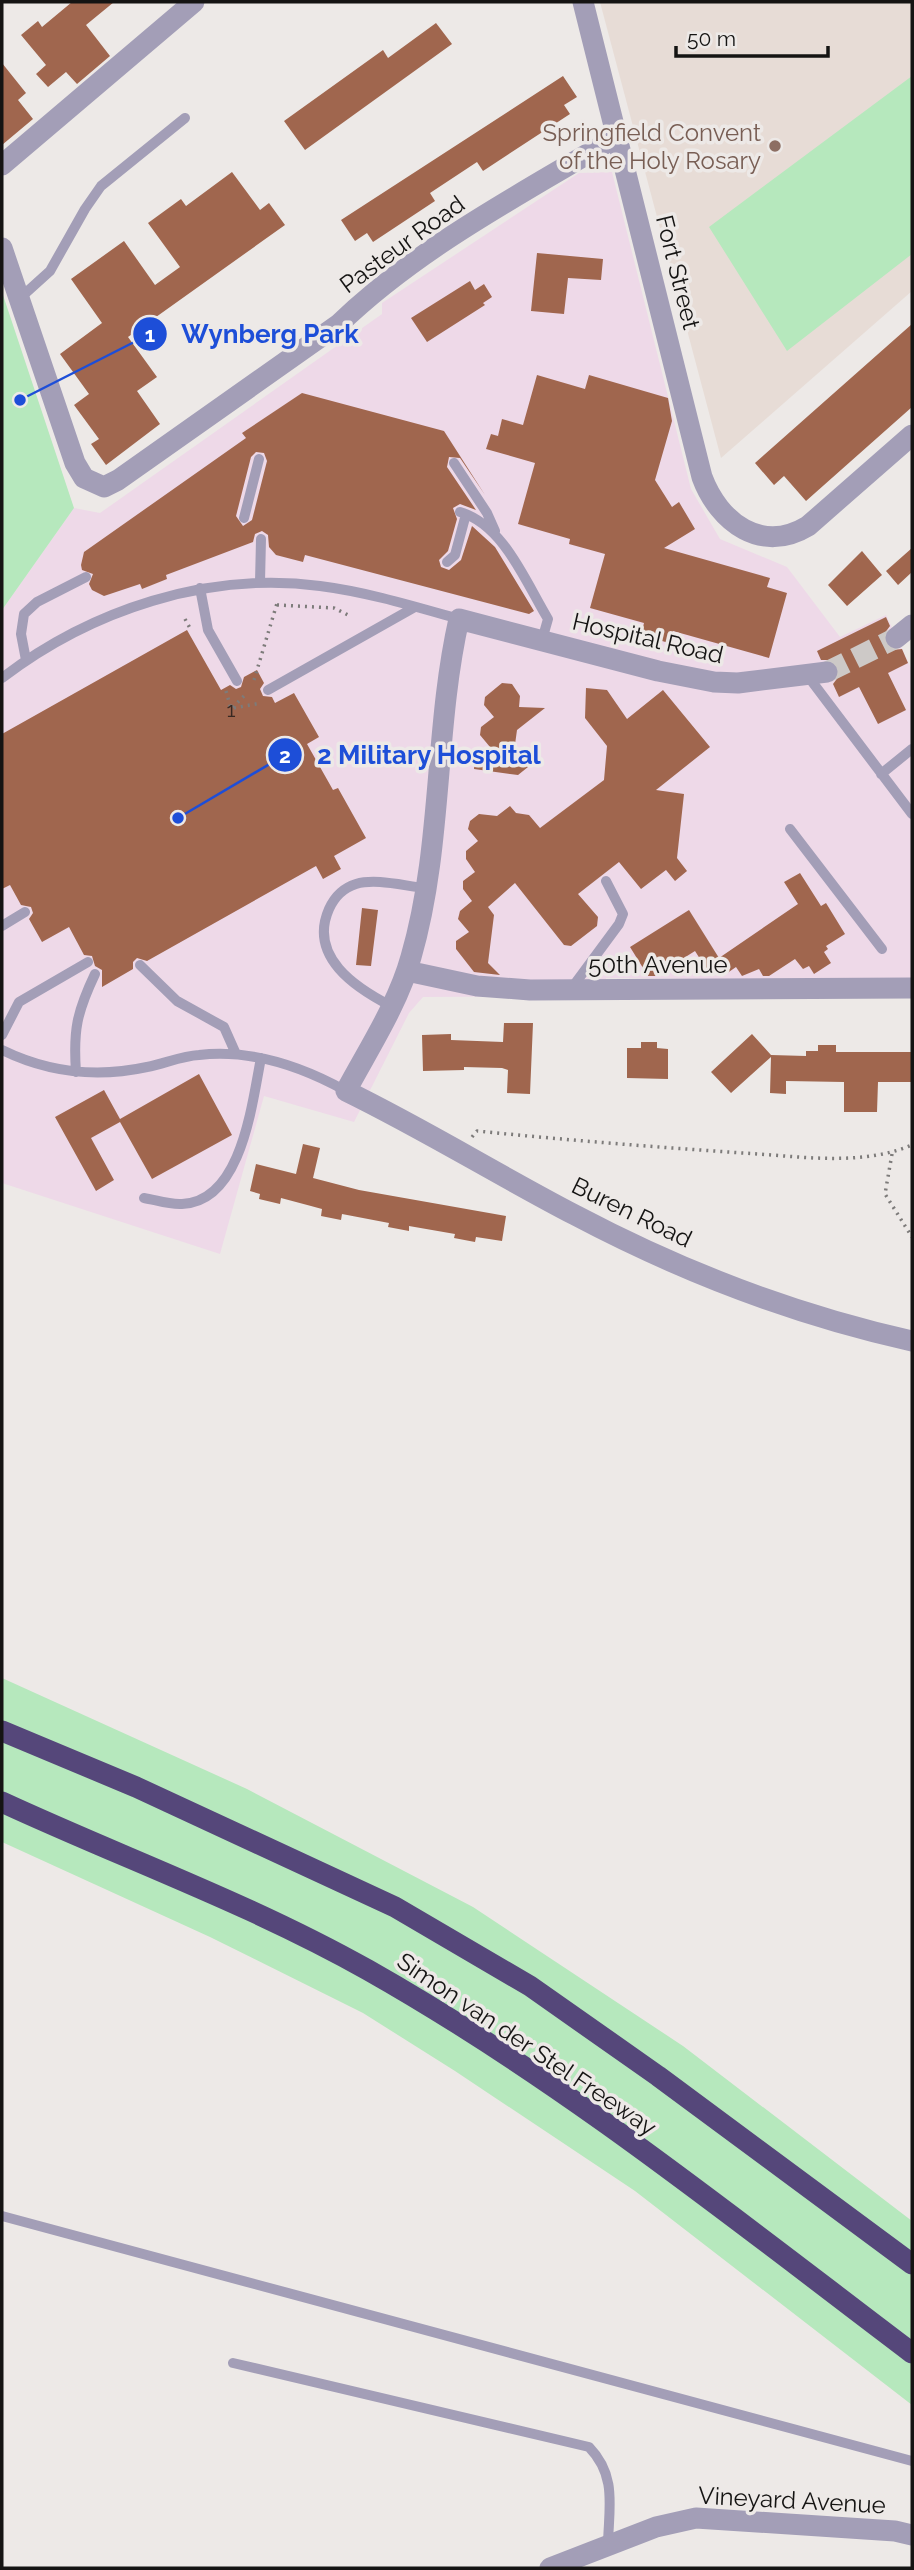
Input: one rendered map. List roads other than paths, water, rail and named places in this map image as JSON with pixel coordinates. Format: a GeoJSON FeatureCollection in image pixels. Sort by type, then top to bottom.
{"type":"FeatureCollection","features":[{"type":"Feature","properties":{"kind":"highway","name":"Simon van der Stel Freeway"},"geometry":{"type":"LineString","coordinates":[[2,1731],[136,1787],[394,1907],[519,1980],[658,2076],[912,2264]]}},
{"type":"Feature","properties":{"kind":"highway","name":"Simon van der Stel Freeway"},"geometry":{"type":"LineString","coordinates":[[2,1802],[111,1852],[263,1916],[368,1970],[494,2048],[620,2135],[912,2353]]}},
{"type":"Feature","properties":{"kind":"street"},"geometry":{"type":"LineString","coordinates":[[2,165],[194,2]]}},
{"type":"Feature","properties":{"kind":"street","name":"Fort Street"},"geometry":{"type":"LineString","coordinates":[[583,2],[702,477],[708,492],[726,517],[753,535],[779,538],[808,526],[912,435]]}},
{"type":"Feature","properties":{"kind":"street","name":"Pasteur Road"},"geometry":{"type":"LineString","coordinates":[[19,299],[75,463],[84,478],[104,487],[118,480],[339,324],[370,295],[456,234],[618,136]]}},
{"type":"Feature","properties":{"kind":"street"},"geometry":{"type":"LineString","coordinates":[[2,248],[19,299]]}},
{"type":"Feature","properties":{"kind":"street"},"geometry":{"type":"LineString","coordinates":[[346,1091],[407,971],[425,888],[450,671],[460,618]]}},
{"type":"Feature","properties":{"kind":"street","name":"Hospital Road"},"geometry":{"type":"LineString","coordinates":[[460,618],[658,671],[714,682],[738,683],[817,673]]}},
{"type":"Feature","properties":{"kind":"street","name":"50th Avenue"},"geometry":{"type":"LineString","coordinates":[[407,971],[477,986],[569,991],[912,988]]}},
{"type":"Feature","properties":{"kind":"street","name":"Buren Road"},"geometry":{"type":"LineString","coordinates":[[346,1091],[575,1215],[664,1258],[802,1311],[912,1340]]}},
{"type":"Feature","properties":{"kind":"street","name":"Vineyard Avenue"},"geometry":{"type":"LineString","coordinates":[[550,2568],[656,2526],[696,2518],[895,2531],[912,2535]]}},
{"type":"Feature","properties":{"kind":"lane"},"geometry":{"type":"LineString","coordinates":[[19,299],[50,271],[101,187],[185,118]]}},
{"type":"Feature","properties":{"kind":"lane"},"geometry":{"type":"LineString","coordinates":[[244,518],[259,459]]}},
{"type":"Feature","properties":{"kind":"lane"},"geometry":{"type":"LineString","coordinates":[[454,463],[487,513],[495,534],[548,619],[542,640]]}},
{"type":"Feature","properties":{"kind":"lane"},"geometry":{"type":"LineString","coordinates":[[447,562],[455,555],[463,513],[495,534]]}},
{"type":"Feature","properties":{"kind":"lane"},"geometry":{"type":"LineString","coordinates":[[260,582],[261,539]]}},
{"type":"Feature","properties":{"kind":"lane"},"geometry":{"type":"LineString","coordinates":[[26,660],[20,634],[24,614],[37,602],[86,577]]}},
{"type":"Feature","properties":{"kind":"lane"},"geometry":{"type":"LineString","coordinates":[[2,678],[26,660],[112,616],[200,588],[260,582],[319,586],[460,618]]}},
{"type":"Feature","properties":{"kind":"lane"},"geometry":{"type":"LineString","coordinates":[[200,588],[208,630],[237,681]]}},
{"type":"Feature","properties":{"kind":"lane"},"geometry":{"type":"LineString","coordinates":[[268,690],[415,607]]}},
{"type":"Feature","properties":{"kind":"lane"},"geometry":{"type":"LineString","coordinates":[[817,673],[881,774],[912,814]]}},
{"type":"Feature","properties":{"kind":"lane"},"geometry":{"type":"LineString","coordinates":[[881,774],[912,749]]}},
{"type":"Feature","properties":{"kind":"lane"},"geometry":{"type":"LineString","coordinates":[[790,829],[882,949]]}},
{"type":"Feature","properties":{"kind":"lane"},"geometry":{"type":"LineString","coordinates":[[569,991],[619,924],[623,914],[606,881]]}},
{"type":"Feature","properties":{"kind":"lane"},"geometry":{"type":"LineString","coordinates":[[391,1006],[359,989],[341,972],[326,942],[326,920],[335,898],[356,884],[425,888]]}},
{"type":"Feature","properties":{"kind":"lane"},"geometry":{"type":"LineString","coordinates":[[2,926],[25,912]]}},
{"type":"Feature","properties":{"kind":"lane"},"geometry":{"type":"LineString","coordinates":[[2,1035],[19,1002],[88,962]]}},
{"type":"Feature","properties":{"kind":"lane"},"geometry":{"type":"LineString","coordinates":[[140,965],[177,1001],[224,1027],[236,1054]]}},
{"type":"Feature","properties":{"kind":"lane"},"geometry":{"type":"LineString","coordinates":[[76,1072],[75,1026],[81,1003],[95,974]]}},
{"type":"Feature","properties":{"kind":"lane"},"geometry":{"type":"LineString","coordinates":[[2,1050],[35,1064],[76,1072],[114,1073],[197,1055],[236,1054],[294,1066],[346,1091]]}},
{"type":"Feature","properties":{"kind":"lane"},"geometry":{"type":"LineString","coordinates":[[144,1198],[179,1205],[190,1203],[208,1196],[224,1182],[235,1164],[261,1058]]}},
{"type":"Feature","properties":{"kind":"lane"},"geometry":{"type":"LineString","coordinates":[[2,2216],[912,2461]]}},
{"type":"Feature","properties":{"kind":"lane"},"geometry":{"type":"LineString","coordinates":[[233,2364],[589,2447],[603,2462],[610,2490],[608,2544]]}},
{"type":"Feature","properties":{"kind":"tunnel"},"geometry":{"type":"LineString","coordinates":[[827,672],[896,638]]}},
{"type":"Feature","properties":{"kind":"place","name":"Springfield Convent of the Holy Rosary"},"geometry":{"type":"Point","coordinates":[775,146]}},
{"type":"Feature","properties":{"kind":"place","name":"Wynberg Park"},"geometry":{"type":"Point","coordinates":[20,400]}},
{"type":"Feature","properties":{"kind":"place","name":"2 Military Hospital"},"geometry":{"type":"Point","coordinates":[178,818]}}]}
